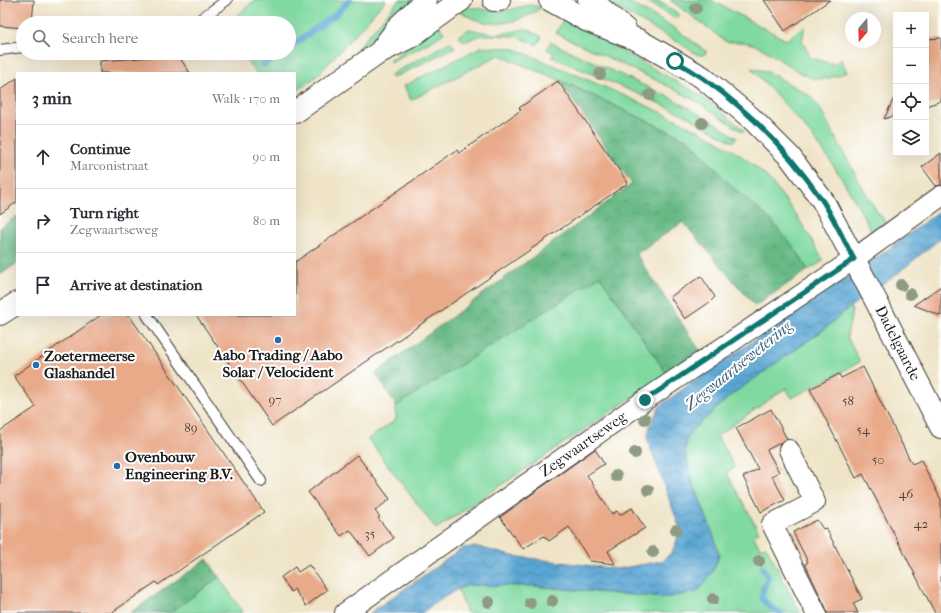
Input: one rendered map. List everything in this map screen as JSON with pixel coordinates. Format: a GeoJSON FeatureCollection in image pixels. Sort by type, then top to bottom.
{"type":"FeatureCollection","features":[{"type":"Feature","properties":{"kind":"street"},"geometry":{"type":"LineString","coordinates":[[380,52],[399,26],[426,0]]}},
{"type":"Feature","properties":{"kind":"street"},"geometry":{"type":"LineString","coordinates":[[296,111],[380,52],[410,37],[461,0]]}},
{"type":"Feature","properties":{"kind":"street"},"geometry":{"type":"LineString","coordinates":[[494,0],[500,0]]}},
{"type":"Feature","properties":{"kind":"street"},"geometry":{"type":"LineString","coordinates":[[550,0],[586,20],[638,40]]}},
{"type":"Feature","properties":{"kind":"street"},"geometry":{"type":"LineString","coordinates":[[589,0],[596,4],[638,40]]}},
{"type":"Feature","properties":{"kind":"street","name":"Dadelgaarde"},"geometry":{"type":"LineString","coordinates":[[638,40],[702,77],[751,118],[790,157],[823,201],[941,427]]}},
{"type":"Feature","properties":{"kind":"street","name":"Zegwaartseweg"},"geometry":{"type":"LineString","coordinates":[[344,613],[645,400],[855,261],[941,196]]}},
{"type":"Feature","properties":{"kind":"street"},"geometry":{"type":"LineString","coordinates":[[0,314],[16,304]]}},
{"type":"Feature","properties":{"kind":"street"},"geometry":{"type":"LineString","coordinates":[[789,450],[815,502],[772,524],[816,613]]}},
{"type":"Feature","properties":{"kind":"lane"},"geometry":{"type":"LineString","coordinates":[[205,16],[227,0]]}},
{"type":"Feature","properties":{"kind":"lane"},"geometry":{"type":"LineString","coordinates":[[0,50],[16,48]]}},
{"type":"Feature","properties":{"kind":"lane"},"geometry":{"type":"LineString","coordinates":[[148,316],[261,481]]}},
{"type":"Feature","properties":{"kind":"green space"},"geometry":{"type":"Polygon","coordinates":[[[255,0],[386,0],[317,76],[296,91],[296,72],[255,72],[246,60],[296,60],[296,16],[236,16],[255,0]]]}},
{"type":"Feature","properties":{"kind":"green space"},"geometry":{"type":"Polygon","coordinates":[[[399,0],[414,0],[362,47],[360,47],[359,46],[399,0]]]}},
{"type":"Feature","properties":{"kind":"green space"},"geometry":{"type":"Polygon","coordinates":[[[603,0],[625,0],[673,27],[707,52],[703,55],[698,55],[603,0]]]}},
{"type":"Feature","properties":{"kind":"green space"},"geometry":{"type":"Polygon","coordinates":[[[645,0],[657,0],[680,15],[677,19],[645,0]]]}},
{"type":"Feature","properties":{"kind":"green space"},"geometry":{"type":"Polygon","coordinates":[[[670,0],[711,0],[786,40],[805,26],[802,41],[811,58],[834,64],[841,59],[847,72],[823,79],[805,75],[764,49],[753,44],[726,42],[670,0]]]}},
{"type":"Feature","properties":{"kind":"green space"},"geometry":{"type":"Polygon","coordinates":[[[530,5],[541,8],[522,18],[501,23],[480,21],[460,11],[475,8],[502,11],[530,5]]]}},
{"type":"Feature","properties":{"kind":"green space"},"geometry":{"type":"Polygon","coordinates":[[[564,18],[698,94],[744,130],[743,132],[698,102],[672,88],[556,33],[564,18]]]}},
{"type":"Feature","properties":{"kind":"green space"},"geometry":{"type":"Polygon","coordinates":[[[438,24],[444,33],[432,41],[390,62],[390,60],[438,24]]]}},
{"type":"Feature","properties":{"kind":"green space"},"geometry":{"type":"Polygon","coordinates":[[[469,29],[494,34],[523,29],[529,30],[542,37],[537,45],[516,36],[483,35],[465,42],[458,36],[469,29]]]}},
{"type":"Feature","properties":{"kind":"green space"},"geometry":{"type":"Polygon","coordinates":[[[450,42],[455,47],[393,78],[390,75],[450,42]]]}},
{"type":"Feature","properties":{"kind":"green space"},"geometry":{"type":"Polygon","coordinates":[[[550,42],[673,99],[737,138],[733,142],[685,115],[552,57],[554,53],[547,49],[550,42]]]}},
{"type":"Feature","properties":{"kind":"green space"},"geometry":{"type":"Polygon","coordinates":[[[481,47],[512,48],[522,52],[658,111],[700,131],[728,147],[769,179],[797,216],[823,261],[808,270],[796,250],[769,218],[732,187],[690,141],[564,82],[499,55],[411,100],[404,86],[481,47]]]}},
{"type":"Feature","properties":{"kind":"green space"},"geometry":{"type":"Polygon","coordinates":[[[751,68],[766,71],[812,98],[820,109],[876,210],[888,225],[872,236],[870,233],[871,231],[852,196],[837,170],[822,149],[793,114],[751,68]]]}},
{"type":"Feature","properties":{"kind":"green space"},"geometry":{"type":"Polygon","coordinates":[[[559,80],[690,141],[732,187],[769,218],[796,250],[808,270],[755,306],[683,222],[636,254],[700,351],[667,374],[600,276],[396,406],[376,373],[632,184],[559,80]]]}},
{"type":"Feature","properties":{"kind":"green space"},"geometry":{"type":"Polygon","coordinates":[[[16,217],[16,264],[0,275],[0,228],[16,217]]]}},
{"type":"Feature","properties":{"kind":"green space"},"geometry":{"type":"Polygon","coordinates":[[[600,276],[667,374],[436,529],[368,439],[396,420],[396,406],[600,276]]]}},
{"type":"Feature","properties":{"kind":"green space"},"geometry":{"type":"Polygon","coordinates":[[[850,307],[852,311],[847,337],[860,362],[792,398],[786,388],[717,436],[735,468],[727,473],[759,532],[753,535],[760,548],[766,546],[800,613],[467,613],[458,589],[469,585],[534,586],[616,594],[695,592],[702,587],[715,567],[719,555],[714,537],[692,480],[685,452],[686,440],[692,430],[731,395],[822,331],[850,307]]]}},
{"type":"Feature","properties":{"kind":"green space"},"geometry":{"type":"Polygon","coordinates":[[[207,559],[219,577],[170,613],[130,613],[207,559]]]}},
{"type":"Feature","properties":{"kind":"green space"},"geometry":{"type":"Polygon","coordinates":[[[219,577],[243,613],[170,613],[219,577]]]}},
{"type":"Feature","properties":{"kind":"water","name":"Zegwaartsewetering"},"geometry":{"type":"Polygon","coordinates":[[[941,210],[941,238],[893,277],[850,307],[822,331],[731,395],[692,430],[686,440],[685,452],[692,480],[714,537],[719,555],[715,567],[702,587],[696,592],[665,598],[534,586],[469,585],[458,589],[433,604],[422,613],[370,613],[463,548],[478,547],[512,556],[617,569],[662,561],[672,552],[680,529],[647,438],[650,425],[660,406],[697,379],[882,254],[941,210]]]}},
{"type":"Feature","properties":{"kind":"building"},"geometry":{"type":"Polygon","coordinates":[[[0,0],[34,0],[33,16],[16,16],[16,27],[0,26],[0,0]]]}},
{"type":"Feature","properties":{"kind":"building"},"geometry":{"type":"Polygon","coordinates":[[[764,0],[830,0],[785,31],[764,0]]]}},
{"type":"Feature","properties":{"kind":"building"},"geometry":{"type":"Polygon","coordinates":[[[941,38],[941,101],[929,105],[929,48],[929,39],[941,38]]]}},
{"type":"Feature","properties":{"kind":"building"},"geometry":{"type":"Polygon","coordinates":[[[181,60],[189,72],[100,72],[100,61],[181,60]]]}},
{"type":"Feature","properties":{"kind":"building"},"geometry":{"type":"Polygon","coordinates":[[[16,79],[16,203],[0,214],[0,90],[16,79]]]}},
{"type":"Feature","properties":{"kind":"building"},"geometry":{"type":"Polygon","coordinates":[[[558,81],[628,183],[272,426],[197,316],[296,316],[296,261],[457,150],[459,153],[521,110],[519,108],[558,81]]]}},
{"type":"Feature","properties":{"kind":"building"},"geometry":{"type":"Polygon","coordinates":[[[893,100],[893,116],[884,119],[893,100]]]}},
{"type":"Feature","properties":{"kind":"building"},"geometry":{"type":"Polygon","coordinates":[[[941,153],[941,185],[936,186],[922,167],[941,153]]]}},
{"type":"Feature","properties":{"kind":"building"},"geometry":{"type":"Polygon","coordinates":[[[701,276],[715,297],[685,319],[670,297],[701,276]]]}},
{"type":"Feature","properties":{"kind":"building"},"geometry":{"type":"Polygon","coordinates":[[[941,286],[941,316],[914,305],[941,286]]]}},
{"type":"Feature","properties":{"kind":"building"},"geometry":{"type":"Polygon","coordinates":[[[100,316],[130,316],[264,512],[158,585],[156,582],[111,613],[0,613],[0,431],[36,407],[14,376],[100,316]]]}},
{"type":"Feature","properties":{"kind":"building"},"geometry":{"type":"Polygon","coordinates":[[[863,367],[912,464],[921,460],[941,500],[941,613],[935,613],[863,474],[856,478],[810,389],[839,374],[841,378],[863,367]]]}},
{"type":"Feature","properties":{"kind":"building"},"geometry":{"type":"Polygon","coordinates":[[[771,409],[787,439],[767,450],[779,472],[772,476],[785,500],[761,512],[743,477],[758,469],[736,428],[771,409]]]}},
{"type":"Feature","properties":{"kind":"building"},"geometry":{"type":"Polygon","coordinates":[[[595,449],[604,464],[587,475],[612,514],[617,511],[620,515],[632,508],[645,528],[608,551],[615,564],[590,561],[569,527],[549,541],[544,536],[523,549],[500,517],[595,449]]]}},
{"type":"Feature","properties":{"kind":"building"},"geometry":{"type":"Polygon","coordinates":[[[357,455],[390,499],[375,511],[380,517],[378,518],[394,538],[370,556],[350,530],[341,536],[308,492],[357,455]]]}},
{"type":"Feature","properties":{"kind":"building"},"geometry":{"type":"Polygon","coordinates":[[[817,520],[823,529],[826,528],[862,599],[853,603],[858,613],[827,613],[805,564],[808,562],[793,532],[817,520]]]}},
{"type":"Feature","properties":{"kind":"building"},"geometry":{"type":"Polygon","coordinates":[[[309,565],[327,590],[306,606],[294,589],[291,592],[281,577],[295,567],[298,572],[309,565]]]}},
{"type":"Feature","properties":{"kind":"waterway"},"geometry":{"type":"LineString","coordinates":[[296,43],[336,14],[350,0]]}},
{"type":"Feature","properties":{"kind":"waterway"},"geometry":{"type":"LineString","coordinates":[[264,65],[271,60]]}},
{"type":"Feature","properties":{"kind":"waterway"},"geometry":{"type":"LineString","coordinates":[[762,567],[768,577],[763,590],[762,598],[769,606],[781,613]]}},
{"type":"Feature","properties":{"kind":"place","name":"Aabo Trading / Aabo Solar / Velocident"},"geometry":{"type":"Point","coordinates":[278,340]}},
{"type":"Feature","properties":{"kind":"place","name":"Zoetermeerse Glashandel"},"geometry":{"type":"Point","coordinates":[36,365]}},
{"type":"Feature","properties":{"kind":"place","name":"Ovenbouw Engineering B.V."},"geometry":{"type":"Point","coordinates":[117,466]}},
{"type":"Feature","properties":{"kind":"route"},"geometry":{"type":"LineString","coordinates":[[645,400],[854,259],[823,201],[790,157],[730,99],[702,77],[675,61]]}}]}
